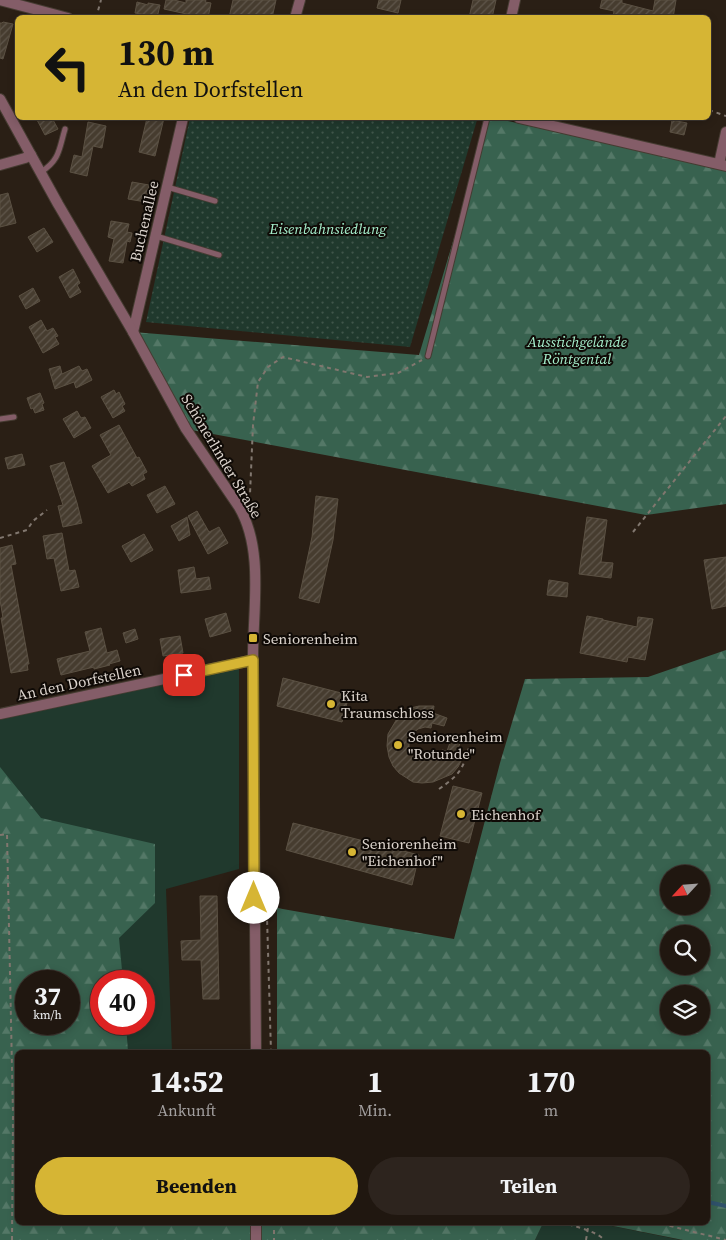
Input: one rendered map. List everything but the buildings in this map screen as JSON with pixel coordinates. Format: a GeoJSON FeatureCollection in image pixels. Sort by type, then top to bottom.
{"type":"FeatureCollection","features":[{"type":"Feature","properties":{"kind":"street"},"geometry":{"type":"LineString","coordinates":[[0,0],[31,4],[60,15]]}},
{"type":"Feature","properties":{"kind":"street"},"geometry":{"type":"LineString","coordinates":[[296,15],[300,0]]}},
{"type":"Feature","properties":{"kind":"street"},"geometry":{"type":"LineString","coordinates":[[512,15],[515,0]]}},
{"type":"Feature","properties":{"kind":"street","name":"Schönerlinder Straße"},"geometry":{"type":"LineString","coordinates":[[0,99],[186,429],[246,518],[250,532],[254,552],[255,590],[253,660],[256,1050]]}},
{"type":"Feature","properties":{"kind":"street","name":"Buchenallee"},"geometry":{"type":"LineString","coordinates":[[133,332],[184,120]]}},
{"type":"Feature","properties":{"kind":"street"},"geometry":{"type":"LineString","coordinates":[[528,120],[722,165],[726,132]]}},
{"type":"Feature","properties":{"kind":"street"},"geometry":{"type":"LineString","coordinates":[[0,165],[25,158],[31,154]]}},
{"type":"Feature","properties":{"kind":"street","name":"An den Dorfstellen"},"geometry":{"type":"LineString","coordinates":[[0,714],[253,660]]}},
{"type":"Feature","properties":{"kind":"street"},"geometry":{"type":"LineString","coordinates":[[256,1225],[256,1240]]}},
{"type":"Feature","properties":{"kind":"lane"},"geometry":{"type":"LineString","coordinates":[[428,356],[487,120]]}},
{"type":"Feature","properties":{"kind":"lane"},"geometry":{"type":"LineString","coordinates":[[40,172],[48,168],[56,160],[65,128]]}},
{"type":"Feature","properties":{"kind":"lane"},"geometry":{"type":"LineString","coordinates":[[167,187],[215,201]]}},
{"type":"Feature","properties":{"kind":"lane"},"geometry":{"type":"LineString","coordinates":[[156,236],[219,255]]}},
{"type":"Feature","properties":{"kind":"lane"},"geometry":{"type":"LineString","coordinates":[[0,419],[14,417]]}},
{"type":"Feature","properties":{"kind":"path"},"geometry":{"type":"LineString","coordinates":[[97,15],[101,0]]}},
{"type":"Feature","properties":{"kind":"path"},"geometry":{"type":"LineString","coordinates":[[711,111],[726,116]]}},
{"type":"Feature","properties":{"kind":"path"},"geometry":{"type":"LineString","coordinates":[[247,503],[250,494],[253,425],[258,382],[268,367],[283,357],[367,377],[398,373],[428,356]]}},
{"type":"Feature","properties":{"kind":"path"},"geometry":{"type":"LineString","coordinates":[[633,532],[726,416]]}},
{"type":"Feature","properties":{"kind":"path"},"geometry":{"type":"LineString","coordinates":[[0,538],[27,530],[33,521],[47,510]]}},
{"type":"Feature","properties":{"kind":"path"},"geometry":{"type":"LineString","coordinates":[[438,789],[453,779],[463,766],[469,748]]}},
{"type":"Feature","properties":{"kind":"path"},"geometry":{"type":"LineString","coordinates":[[0,835],[7,834],[13,1114],[12,1240]]}},
{"type":"Feature","properties":{"kind":"path"},"geometry":{"type":"LineString","coordinates":[[265,908],[267,917],[271,1050]]}},
{"type":"Feature","properties":{"kind":"path"},"geometry":{"type":"LineString","coordinates":[[274,1225],[274,1240]]}},
{"type":"Feature","properties":{"kind":"path"},"geometry":{"type":"LineString","coordinates":[[570,1225],[602,1237],[604,1240]]}},
{"type":"Feature","properties":{"kind":"path"},"geometry":{"type":"LineString","coordinates":[[586,1240],[589,1225]]}},
{"type":"Feature","properties":{"kind":"path"},"geometry":{"type":"LineString","coordinates":[[666,1225],[726,1240]]}},
{"type":"Feature","properties":{"kind":"green space","name":"Eisenbahnsiedlung"},"geometry":{"type":"Polygon","coordinates":[[[190,120],[477,120],[410,347],[146,322],[190,120]]]}},
{"type":"Feature","properties":{"kind":"green space","name":"Ausstichgelände Röntgental"},"geometry":{"type":"Polygon","coordinates":[[[489,120],[504,120],[726,171],[726,504],[646,515],[186,429],[133,332],[419,355],[489,120]]]}},
{"type":"Feature","properties":{"kind":"green space"},"geometry":{"type":"Polygon","coordinates":[[[726,650],[726,1240],[683,1240],[608,1225],[710,1225],[710,1050],[277,1050],[277,908],[454,939],[500,763],[525,679],[648,677],[726,650]]]}},
{"type":"Feature","properties":{"kind":"green space"},"geometry":{"type":"Polygon","coordinates":[[[239,663],[239,869],[166,889],[172,1050],[15,1050],[15,1225],[0,1240],[0,712],[239,663]]]}},
{"type":"Feature","properties":{"kind":"green space"},"geometry":{"type":"Polygon","coordinates":[[[0,767],[41,818],[155,844],[155,903],[119,938],[122,970],[90,970],[90,1035],[127,1035],[128,1050],[15,1050],[15,1225],[542,1225],[535,1240],[0,1240],[0,767]]]}},
{"type":"Feature","properties":{"kind":"green space"},"geometry":{"type":"Polygon","coordinates":[[[542,1225],[607,1225],[681,1240],[535,1240],[542,1225]]]}},
{"type":"Feature","properties":{"kind":"waterway"},"geometry":{"type":"LineString","coordinates":[[710,1202],[726,1206]]}},
{"type":"Feature","properties":{"kind":"place","name":"Seniorenheim"},"geometry":{"type":"Point","coordinates":[253,638]}},
{"type":"Feature","properties":{"kind":"place","name":"Kita Traumschloss"},"geometry":{"type":"Point","coordinates":[331,704]}},
{"type":"Feature","properties":{"kind":"place","name":"Seniorenheim \"Rotunde\""},"geometry":{"type":"Point","coordinates":[398,745]}},
{"type":"Feature","properties":{"kind":"place","name":"Eichenhof"},"geometry":{"type":"Point","coordinates":[461,814]}},
{"type":"Feature","properties":{"kind":"place","name":"Seniorenheim \"Eichenhof\""},"geometry":{"type":"Point","coordinates":[352,852]}},
{"type":"Feature","properties":{"kind":"route"},"geometry":{"type":"LineString","coordinates":[[184,675],[253,660],[254,898]]}}]}
